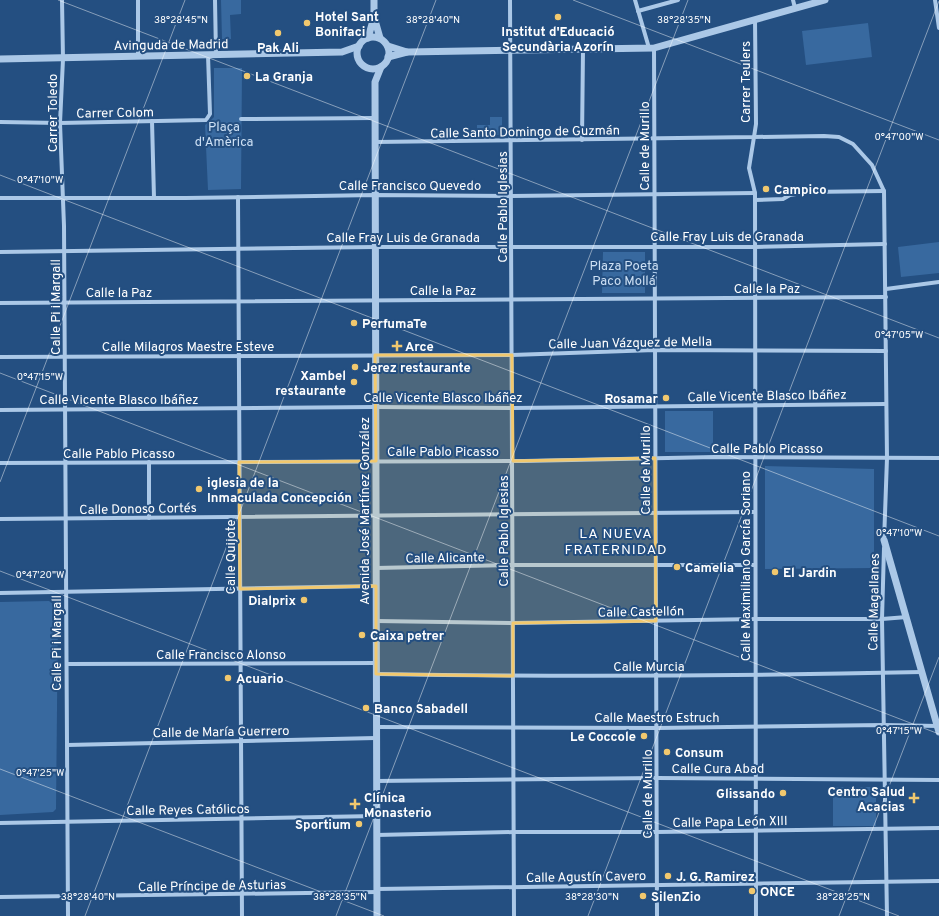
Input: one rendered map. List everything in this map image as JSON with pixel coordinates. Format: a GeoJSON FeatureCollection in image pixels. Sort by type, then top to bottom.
{"type":"FeatureCollection","features":[{"type":"Feature","properties":{"kind":"street","name":"Carrer Toledo"},"geometry":{"type":"LineString","coordinates":[[62,0],[63,59],[60,123],[64,226]]}},
{"type":"Feature","properties":{"kind":"street"},"geometry":{"type":"LineString","coordinates":[[138,0],[138,57]]}},
{"type":"Feature","properties":{"kind":"street"},"geometry":{"type":"LineString","coordinates":[[215,0],[216,55]]}},
{"type":"Feature","properties":{"kind":"street"},"geometry":{"type":"LineString","coordinates":[[374,0],[374,17],[380,38],[388,46],[407,52]]}},
{"type":"Feature","properties":{"kind":"street","name":"Calle Pablo Iglesias"},"geometry":{"type":"LineString","coordinates":[[510,0],[512,141],[514,916]]}},
{"type":"Feature","properties":{"kind":"street","name":"Calle de Murillo"},"geometry":{"type":"LineString","coordinates":[[635,0],[652,48],[655,246],[657,916]]}},
{"type":"Feature","properties":{"kind":"street"},"geometry":{"type":"LineString","coordinates":[[638,11],[678,0]]}},
{"type":"Feature","properties":{"kind":"street"},"geometry":{"type":"LineString","coordinates":[[388,58],[407,52],[652,48],[755,19],[794,4],[825,0]]}},
{"type":"Feature","properties":{"kind":"street"},"geometry":{"type":"LineString","coordinates":[[935,0],[939,28]]}},
{"type":"Feature","properties":{"kind":"street"},"geometry":{"type":"LineString","coordinates":[[368,38],[374,17]]}},
{"type":"Feature","properties":{"kind":"street","name":"Carrer Teulers"},"geometry":{"type":"LineString","coordinates":[[724,139],[754,137],[756,124],[755,19]]}},
{"type":"Feature","properties":{"kind":"street"},"geometry":{"type":"LineString","coordinates":[[380,38],[368,38],[363,41],[359,46],[358,54],[363,65],[368,68],[381,67]]}},
{"type":"Feature","properties":{"kind":"street","name":"Avinguda de Madrid"},"geometry":{"type":"LineString","coordinates":[[0,59],[63,59],[342,52],[359,46]]}},
{"type":"Feature","properties":{"kind":"street"},"geometry":{"type":"LineString","coordinates":[[375,82],[381,67],[386,63],[388,58],[388,46]]}},
{"type":"Feature","properties":{"kind":"street"},"geometry":{"type":"LineString","coordinates":[[582,140],[583,49]]}},
{"type":"Feature","properties":{"kind":"street","name":"Avinguda de Madrid"},"geometry":{"type":"LineString","coordinates":[[342,52],[359,59]]}},
{"type":"Feature","properties":{"kind":"street","name":"Carrer Colom"},"geometry":{"type":"LineString","coordinates":[[0,122],[60,123],[206,120],[210,114],[208,55]]}},
{"type":"Feature","properties":{"kind":"street"},"geometry":{"type":"LineString","coordinates":[[368,68],[375,82]]}},
{"type":"Feature","properties":{"kind":"street","name":"Avenida José Martínez González"},"geometry":{"type":"LineString","coordinates":[[375,82],[377,916]]}},
{"type":"Feature","properties":{"kind":"street"},"geometry":{"type":"LineString","coordinates":[[241,119],[375,118]]}},
{"type":"Feature","properties":{"kind":"street"},"geometry":{"type":"LineString","coordinates":[[152,121],[154,198]]}},
{"type":"Feature","properties":{"kind":"street"},"geometry":{"type":"LineString","coordinates":[[754,137],[838,137],[853,144],[872,165],[884,191],[808,192],[790,195],[784,199],[755,200]]}},
{"type":"Feature","properties":{"kind":"street","name":"Calle Maximiliano García Soriano"},"geometry":{"type":"LineString","coordinates":[[754,137],[749,168],[755,193],[756,916]]}},
{"type":"Feature","properties":{"kind":"street","name":"Calle Santo Domingo de Guzmán"},"geometry":{"type":"LineString","coordinates":[[375,142],[724,139]]}},
{"type":"Feature","properties":{"kind":"street","name":"Calle Magallanes"},"geometry":{"type":"LineString","coordinates":[[884,191],[887,458],[882,619],[887,916]]}},
{"type":"Feature","properties":{"kind":"street","name":"Calle Francisco Quevedo"},"geometry":{"type":"LineString","coordinates":[[0,198],[186,198],[375,195],[512,196],[755,193]]}},
{"type":"Feature","properties":{"kind":"street","name":"Calle Quijote"},"geometry":{"type":"LineString","coordinates":[[238,197],[242,916]]}},
{"type":"Feature","properties":{"kind":"street","name":"Calle Pi i Margall"},"geometry":{"type":"LineString","coordinates":[[64,226],[68,916]]}},
{"type":"Feature","properties":{"kind":"street","name":"Calle Fray Luis de Granada"},"geometry":{"type":"LineString","coordinates":[[0,252],[238,248],[755,247],[885,244]]}},
{"type":"Feature","properties":{"kind":"street"},"geometry":{"type":"LineString","coordinates":[[886,289],[939,282]]}},
{"type":"Feature","properties":{"kind":"street","name":"Calle la Paz"},"geometry":{"type":"LineString","coordinates":[[0,303],[886,297]]}},
{"type":"Feature","properties":{"kind":"street","name":"Calle Juan Vázquez de Mella"},"geometry":{"type":"LineString","coordinates":[[375,355],[512,354],[655,350],[886,351]]}},
{"type":"Feature","properties":{"kind":"street","name":"Calle Milagros Maestre Esteve"},"geometry":{"type":"LineString","coordinates":[[0,357],[375,355]]}},
{"type":"Feature","properties":{"kind":"street","name":"Calle Vicente Blasco Ibáñez"},"geometry":{"type":"LineString","coordinates":[[0,410],[376,407],[512,408],[886,404]]}},
{"type":"Feature","properties":{"kind":"street","name":"Calle Pablo Picasso"},"geometry":{"type":"LineString","coordinates":[[0,463],[513,461],[655,458],[939,458]]}},
{"type":"Feature","properties":{"kind":"street"},"geometry":{"type":"LineString","coordinates":[[149,462],[149,518]]}},
{"type":"Feature","properties":{"kind":"street","name":"Calle Donoso Cortés"},"geometry":{"type":"LineString","coordinates":[[0,519],[755,512]]}},
{"type":"Feature","properties":{"kind":"street"},"geometry":{"type":"LineString","coordinates":[[884,540],[923,672],[938,729]]}},
{"type":"Feature","properties":{"kind":"street","name":"Calle Alicante"},"geometry":{"type":"LineString","coordinates":[[376,568],[513,565],[755,565]]}},
{"type":"Feature","properties":{"kind":"street"},"geometry":{"type":"LineString","coordinates":[[0,593],[376,586]]}},
{"type":"Feature","properties":{"kind":"street","name":"Calle Castellón"},"geometry":{"type":"LineString","coordinates":[[376,620],[513,623],[907,618]]}},
{"type":"Feature","properties":{"kind":"street","name":"Calle Francisco Alonso"},"geometry":{"type":"LineString","coordinates":[[66,664],[376,663]]}},
{"type":"Feature","properties":{"kind":"street","name":"Calle Murcia"},"geometry":{"type":"LineString","coordinates":[[376,674],[513,676],[756,675],[923,672]]}},
{"type":"Feature","properties":{"kind":"street","name":"Calle Maestro Estruch"},"geometry":{"type":"LineString","coordinates":[[376,727],[657,728],[884,725],[938,729]]}},
{"type":"Feature","properties":{"kind":"street","name":"Calle de María Guerrero"},"geometry":{"type":"LineString","coordinates":[[67,745],[376,738]]}},
{"type":"Feature","properties":{"kind":"street","name":"Calle Cura Abad"},"geometry":{"type":"LineString","coordinates":[[376,781],[657,778],[939,780]]}},
{"type":"Feature","properties":{"kind":"street","name":"Calle Reyes Católicos"},"geometry":{"type":"LineString","coordinates":[[0,823],[376,816]]}},
{"type":"Feature","properties":{"kind":"street","name":"Calle Papa León XIII"},"geometry":{"type":"LineString","coordinates":[[376,835],[514,832],[885,830],[939,828]]}},
{"type":"Feature","properties":{"kind":"street","name":"Calle Agustín Cavero"},"geometry":{"type":"LineString","coordinates":[[377,890],[657,884],[939,881]]}},
{"type":"Feature","properties":{"kind":"street","name":"Calle Príncipe de Asturias"},"geometry":{"type":"LineString","coordinates":[[0,898],[377,890]]}},
{"type":"Feature","properties":{"kind":"highlighted area"},"geometry":{"type":"Polygon","coordinates":[[[375,355],[512,355],[513,461],[655,458],[656,621],[513,623],[513,676],[376,674],[376,586],[240,589],[239,462],[376,461],[375,355]]]}},
{"type":"Feature","properties":{"kind":"green space"},"geometry":{"type":"Polygon","coordinates":[[[221,0],[241,0],[241,14],[230,15],[231,39],[222,39],[221,0]]]}},
{"type":"Feature","properties":{"kind":"green space"},"geometry":{"type":"Polygon","coordinates":[[[868,23],[872,57],[806,65],[802,31],[868,23]]]}},
{"type":"Feature","properties":{"kind":"green space","name":"Plaça d'Amèrica"},"geometry":{"type":"Polygon","coordinates":[[[214,68],[242,68],[241,189],[208,190],[205,125],[214,117],[214,68]]]}},
{"type":"Feature","properties":{"kind":"green space"},"geometry":{"type":"Polygon","coordinates":[[[490,117],[502,117],[502,135],[477,135],[477,125],[490,125],[490,117]]]}},
{"type":"Feature","properties":{"kind":"green space"},"geometry":{"type":"Polygon","coordinates":[[[939,242],[939,273],[901,277],[898,247],[939,242]]]}},
{"type":"Feature","properties":{"kind":"green space","name":"Plaza Poeta Paco Mollá"},"geometry":{"type":"Polygon","coordinates":[[[603,252],[645,252],[645,293],[602,293],[603,252]]]}},
{"type":"Feature","properties":{"kind":"green space"},"geometry":{"type":"Polygon","coordinates":[[[665,411],[713,411],[713,452],[665,452],[665,411]]]}},
{"type":"Feature","properties":{"kind":"green space"},"geometry":{"type":"Polygon","coordinates":[[[765,466],[874,469],[874,568],[765,569],[765,466]]]}},
{"type":"Feature","properties":{"kind":"green space"},"geometry":{"type":"Polygon","coordinates":[[[49,601],[58,608],[56,809],[53,812],[0,815],[0,602],[49,601]]]}},
{"type":"Feature","properties":{"kind":"green space"},"geometry":{"type":"Polygon","coordinates":[[[833,787],[876,787],[876,826],[833,826],[833,787]]]}},
{"type":"Feature","properties":{"kind":"place","name":"Institut d'Educació Secundària Azorín"},"geometry":{"type":"Point","coordinates":[558,17]}},
{"type":"Feature","properties":{"kind":"place","name":"Hotel Sant Bonifaci"},"geometry":{"type":"Point","coordinates":[307,23]}},
{"type":"Feature","properties":{"kind":"place","name":"Pak Ali"},"geometry":{"type":"Point","coordinates":[278,33]}},
{"type":"Feature","properties":{"kind":"place","name":"La Granja"},"geometry":{"type":"Point","coordinates":[247,76]}},
{"type":"Feature","properties":{"kind":"place","name":"Campico"},"geometry":{"type":"Point","coordinates":[766,189]}},
{"type":"Feature","properties":{"kind":"place","name":"PerfumaTe"},"geometry":{"type":"Point","coordinates":[354,323]}},
{"type":"Feature","properties":{"kind":"place","name":"Arce"},"geometry":{"type":"Point","coordinates":[397,346]}},
{"type":"Feature","properties":{"kind":"place","name":"Jerez restaurante"},"geometry":{"type":"Point","coordinates":[355,367]}},
{"type":"Feature","properties":{"kind":"place","name":"Xambel restaurante"},"geometry":{"type":"Point","coordinates":[354,382]}},
{"type":"Feature","properties":{"kind":"place","name":"Rosamar"},"geometry":{"type":"Point","coordinates":[666,398]}},
{"type":"Feature","properties":{"kind":"place","name":"iglesia de la Inmaculada Concepción"},"geometry":{"type":"Point","coordinates":[199,489]}},
{"type":"Feature","properties":{"kind":"place","name":"Camelia"},"geometry":{"type":"Point","coordinates":[677,567]}},
{"type":"Feature","properties":{"kind":"place","name":"El Jardin"},"geometry":{"type":"Point","coordinates":[775,572]}},
{"type":"Feature","properties":{"kind":"place","name":"Dialprix"},"geometry":{"type":"Point","coordinates":[304,600]}},
{"type":"Feature","properties":{"kind":"place","name":"Caixa petrer"},"geometry":{"type":"Point","coordinates":[362,635]}},
{"type":"Feature","properties":{"kind":"place","name":"Acuario"},"geometry":{"type":"Point","coordinates":[228,678]}},
{"type":"Feature","properties":{"kind":"place","name":"Banco Sabadell"},"geometry":{"type":"Point","coordinates":[366,708]}},
{"type":"Feature","properties":{"kind":"place","name":"Le Coccole"},"geometry":{"type":"Point","coordinates":[644,736]}},
{"type":"Feature","properties":{"kind":"place","name":"Consum"},"geometry":{"type":"Point","coordinates":[667,752]}},
{"type":"Feature","properties":{"kind":"place","name":"Glissando"},"geometry":{"type":"Point","coordinates":[783,793]}},
{"type":"Feature","properties":{"kind":"place","name":"Centro Salud Acacias"},"geometry":{"type":"Point","coordinates":[914,798]}},
{"type":"Feature","properties":{"kind":"place","name":"Clínica Monasterio"},"geometry":{"type":"Point","coordinates":[355,804]}},
{"type":"Feature","properties":{"kind":"place","name":"Sportium"},"geometry":{"type":"Point","coordinates":[359,824]}},
{"type":"Feature","properties":{"kind":"place","name":"J. G. Ramirez"},"geometry":{"type":"Point","coordinates":[668,876]}},
{"type":"Feature","properties":{"kind":"place","name":"ONCE"},"geometry":{"type":"Point","coordinates":[752,891]}},
{"type":"Feature","properties":{"kind":"place","name":"SilenZio"},"geometry":{"type":"Point","coordinates":[643,896]}},
{"type":"Feature","properties":{"kind":"district","name":"LA NUEVA FRATERNIDAD"},"geometry":{"type":"Point","coordinates":[616,542]}}]}
